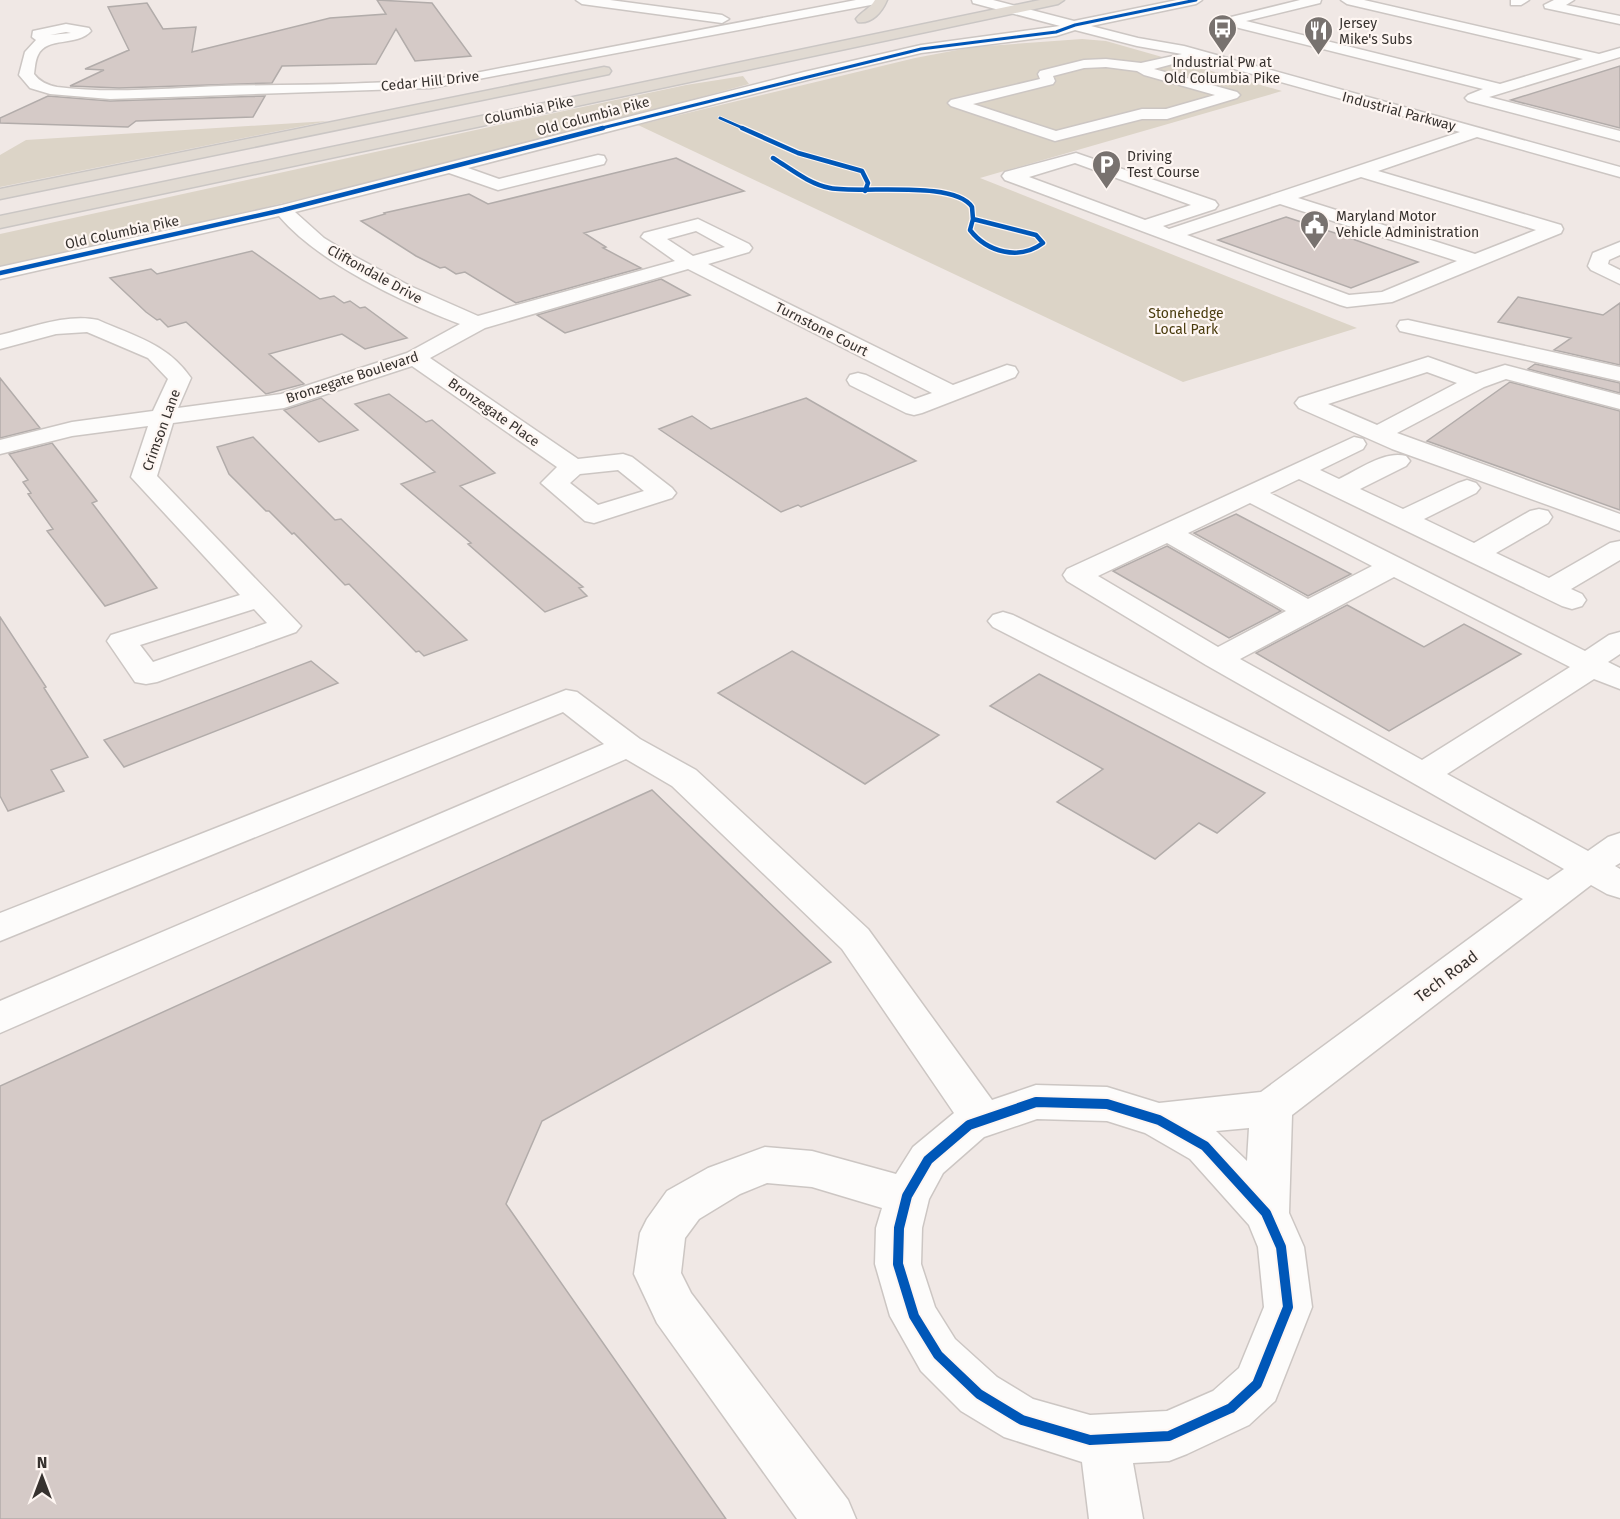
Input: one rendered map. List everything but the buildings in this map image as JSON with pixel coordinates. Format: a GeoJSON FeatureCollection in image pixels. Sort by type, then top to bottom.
{"type":"FeatureCollection","features":[{"type":"Feature","properties":{"kind":"highway"},"geometry":{"type":"LineString","coordinates":[[879,0],[877,9],[857,20],[890,14]]}},
{"type":"Feature","properties":{"kind":"highway","name":"Columbia Pike"},"geometry":{"type":"LineString","coordinates":[[0,222],[1015,4],[1035,4],[1058,0]]}},
{"type":"Feature","properties":{"kind":"highway","name":"Columbia Pike"},"geometry":{"type":"LineString","coordinates":[[0,194],[616,69]]}},
{"type":"Feature","properties":{"kind":"street"},"geometry":{"type":"LineString","coordinates":[[582,0],[751,23]]}},
{"type":"Feature","properties":{"kind":"street","name":"Cedar Hill Drive"},"geometry":{"type":"LineString","coordinates":[[48,39],[32,52],[26,75],[34,85],[55,91],[144,94],[375,87],[448,82],[879,0]]}},
{"type":"Feature","properties":{"kind":"street","name":"Industrial Parkway"},"geometry":{"type":"LineString","coordinates":[[978,0],[1015,4],[1075,25],[1137,42],[1199,54],[1620,172]]}},
{"type":"Feature","properties":{"kind":"street","name":"Old Columbia Pike"},"geometry":{"type":"LineString","coordinates":[[0,273],[283,210],[809,75],[921,49],[1056,32],[1075,25],[1196,0]]}},
{"type":"Feature","properties":{"kind":"street"},"geometry":{"type":"LineString","coordinates":[[1316,0],[1236,20],[1240,24],[1500,89]]}},
{"type":"Feature","properties":{"kind":"street"},"geometry":{"type":"LineString","coordinates":[[1347,0],[1598,58]]}},
{"type":"Feature","properties":{"kind":"street"},"geometry":{"type":"LineString","coordinates":[[1568,0],[1550,5],[1620,20]]}},
{"type":"Feature","properties":{"kind":"street"},"geometry":{"type":"LineString","coordinates":[[1586,0],[1620,7]]}},
{"type":"Feature","properties":{"kind":"street","name":"Industrial Parkway"},"geometry":{"type":"LineString","coordinates":[[1035,4],[1152,35],[1179,49]]}},
{"type":"Feature","properties":{"kind":"street"},"geometry":{"type":"LineString","coordinates":[[1620,52],[1467,99],[1620,136]]}},
{"type":"Feature","properties":{"kind":"street"},"geometry":{"type":"LineString","coordinates":[[1142,67],[1149,72],[1232,95],[1167,114],[1142,114],[1055,136],[956,103],[1048,81],[1045,74],[1084,64],[1106,63],[1142,67],[1199,54]]}},
{"type":"Feature","properties":{"kind":"street"},"geometry":{"type":"LineString","coordinates":[[995,93],[1028,104]]}},
{"type":"Feature","properties":{"kind":"street"},"geometry":{"type":"LineString","coordinates":[[1416,115],[1438,107]]}},
{"type":"Feature","properties":{"kind":"street"},"geometry":{"type":"LineString","coordinates":[[1062,115],[1095,125]]}},
{"type":"Feature","properties":{"kind":"street"},"geometry":{"type":"LineString","coordinates":[[1170,235],[1477,132]]}},
{"type":"Feature","properties":{"kind":"street"},"geometry":{"type":"LineString","coordinates":[[1145,226],[1209,205],[1076,158],[1011,176],[1145,226],[1170,235],[1347,301],[1385,298],[1554,229],[1360,171]]}},
{"type":"Feature","properties":{"kind":"street"},"geometry":{"type":"LineString","coordinates":[[450,167],[498,185],[598,160]]}},
{"type":"Feature","properties":{"kind":"street"},"geometry":{"type":"LineString","coordinates":[[1281,198],[1476,261]]}},
{"type":"Feature","properties":{"kind":"street","name":"Cliftondale Drive"},"geometry":{"type":"LineString","coordinates":[[283,210],[288,218],[331,251],[377,278],[456,316],[477,323]]}},
{"type":"Feature","properties":{"kind":"street"},"geometry":{"type":"LineString","coordinates":[[1620,248],[1600,257],[1598,266],[1620,278]]}},
{"type":"Feature","properties":{"kind":"street","name":"Bronzegate Boulevard"},"geometry":{"type":"LineString","coordinates":[[0,447],[72,429],[284,401],[415,358],[477,323],[693,264]]}},
{"type":"Feature","properties":{"kind":"street","name":"Turnstone Court"},"geometry":{"type":"LineString","coordinates":[[693,264],[951,393]]}},
{"type":"Feature","properties":{"kind":"street","name":"Crimson Lane"},"geometry":{"type":"LineString","coordinates":[[0,342],[56,328],[90,326],[156,353],[180,378],[163,416],[144,477],[259,598]]}},
{"type":"Feature","properties":{"kind":"street"},"geometry":{"type":"LineString","coordinates":[[1408,326],[1620,374]]}},
{"type":"Feature","properties":{"kind":"street","name":"Bronzegate Place"},"geometry":{"type":"LineString","coordinates":[[415,358],[573,467]]}},
{"type":"Feature","properties":{"kind":"street"},"geometry":{"type":"LineString","coordinates":[[1476,382],[1428,364],[1307,403],[1366,439],[1620,523]]}},
{"type":"Feature","properties":{"kind":"street"},"geometry":{"type":"LineString","coordinates":[[858,380],[914,408],[1007,372]]}},
{"type":"Feature","properties":{"kind":"street"},"geometry":{"type":"LineString","coordinates":[[1605,876],[1216,660],[1077,575],[1366,439],[1476,382],[1505,372],[1620,402]]}},
{"type":"Feature","properties":{"kind":"street"},"geometry":{"type":"LineString","coordinates":[[1339,489],[1396,462]]}},
{"type":"Feature","properties":{"kind":"street"},"geometry":{"type":"LineString","coordinates":[[1300,470],[1561,595]]}},
{"type":"Feature","properties":{"kind":"street"},"geometry":{"type":"LineString","coordinates":[[1403,519],[1467,488]]}},
{"type":"Feature","properties":{"kind":"street"},"geometry":{"type":"LineString","coordinates":[[1250,493],[1600,670]]}},
{"type":"Feature","properties":{"kind":"street"},"geometry":{"type":"LineString","coordinates":[[1475,554],[1539,518]]}},
{"type":"Feature","properties":{"kind":"street"},"geometry":{"type":"LineString","coordinates":[[1167,532],[1308,611]]}},
{"type":"Feature","properties":{"kind":"street"},"geometry":{"type":"LineString","coordinates":[[1520,629],[1620,549]]}},
{"type":"Feature","properties":{"kind":"street"},"geometry":{"type":"LineString","coordinates":[[1216,660],[1393,566]]}},
{"type":"Feature","properties":{"kind":"street"},"geometry":{"type":"LineString","coordinates":[[1003,621],[1551,897]]}},
{"type":"Feature","properties":{"kind":"street"},"geometry":{"type":"LineString","coordinates":[[1423,774],[1600,670],[1620,641]]}},
{"type":"Feature","properties":{"kind":"street"},"geometry":{"type":"LineString","coordinates":[[0,928],[566,699],[628,746],[684,778],[855,939],[983,1120]]}},
{"type":"Feature","properties":{"kind":"street"},"geometry":{"type":"LineString","coordinates":[[0,1018],[628,746]]}},
{"type":"Feature","properties":{"kind":"street","name":"Tech Road"},"geometry":{"type":"LineString","coordinates":[[1271,1108],[1551,897],[1605,876],[1620,844]]}},
{"type":"Feature","properties":{"kind":"street"},"geometry":{"type":"LineString","coordinates":[[1036,1102],[1107,1104],[1159,1120],[1205,1146],[1266,1213],[1281,1247],[1288,1307],[1257,1384],[1231,1408],[1169,1436],[1090,1440],[1022,1420],[978,1394],[938,1355],[914,1316],[898,1264],[899,1228],[907,1196],[928,1160],[969,1125],[1036,1102]]}},
{"type":"Feature","properties":{"kind":"street"},"geometry":{"type":"LineString","coordinates":[[1159,1120],[1271,1108],[1266,1213]]}},
{"type":"Feature","properties":{"kind":"street"},"geometry":{"type":"LineString","coordinates":[[829,1519],[674,1308],[657,1274],[663,1233],[683,1205],[724,1180],[765,1165],[812,1169],[907,1196]]}},
{"type":"Feature","properties":{"kind":"street"},"geometry":{"type":"LineString","coordinates":[[1104,1439],[1116,1519]]}},
{"type":"Feature","properties":{"kind":"green space","name":"Stonehedge Local Park"},"geometry":{"type":"Polygon","coordinates":[[[1082,39],[1106,41],[1282,91],[980,178],[1357,328],[1183,382],[638,125],[915,58],[973,47],[1082,39]]]}},
{"type":"Feature","properties":{"kind":"green space"},"geometry":{"type":"Polygon","coordinates":[[[743,76],[749,84],[563,134],[282,203],[0,268],[0,234],[686,85],[743,76]]]}},
{"type":"Feature","properties":{"kind":"green space"},"geometry":{"type":"Polygon","coordinates":[[[328,121],[0,187],[0,155],[26,140],[328,121]]]}},
{"type":"Feature","properties":{"kind":"cycle path"},"geometry":{"type":"LineString","coordinates":[[0,273],[283,210],[809,75],[921,49],[1056,32],[1075,25],[1196,0]]}},
{"type":"Feature","properties":{"kind":"cycle path"},"geometry":{"type":"LineString","coordinates":[[720,118],[798,153],[862,171],[868,183],[865,191]]}},
{"type":"Feature","properties":{"kind":"cycle path"},"geometry":{"type":"LineString","coordinates":[[773,158],[808,180],[830,188],[927,191],[961,197],[970,204],[973,210],[970,230],[986,246],[994,249],[1021,252],[1037,248],[1043,243],[1036,235],[973,219]]}},
{"type":"Feature","properties":{"kind":"cycle path"},"geometry":{"type":"LineString","coordinates":[[1036,1102],[1107,1104],[1159,1120],[1205,1146],[1266,1213],[1281,1247],[1288,1307],[1257,1384],[1231,1408],[1169,1436],[1090,1440],[1022,1420],[979,1394],[938,1355],[914,1316],[898,1264],[899,1228],[907,1196],[928,1160],[969,1125],[1036,1102]]}},
{"type":"Feature","properties":{"kind":"place","name":"Industrial Pw at Old Columbia Pike"},"geometry":{"type":"Point","coordinates":[1222,54]}},
{"type":"Feature","properties":{"kind":"place","name":"Jersey Mike's Subs"},"geometry":{"type":"Point","coordinates":[1318,56]}},
{"type":"Feature","properties":{"kind":"place","name":"Driving Test Course"},"geometry":{"type":"Point","coordinates":[1106,190]}},
{"type":"Feature","properties":{"kind":"place","name":"Maryland Motor Vehicle Administration"},"geometry":{"type":"Point","coordinates":[1315,250]}}]}
